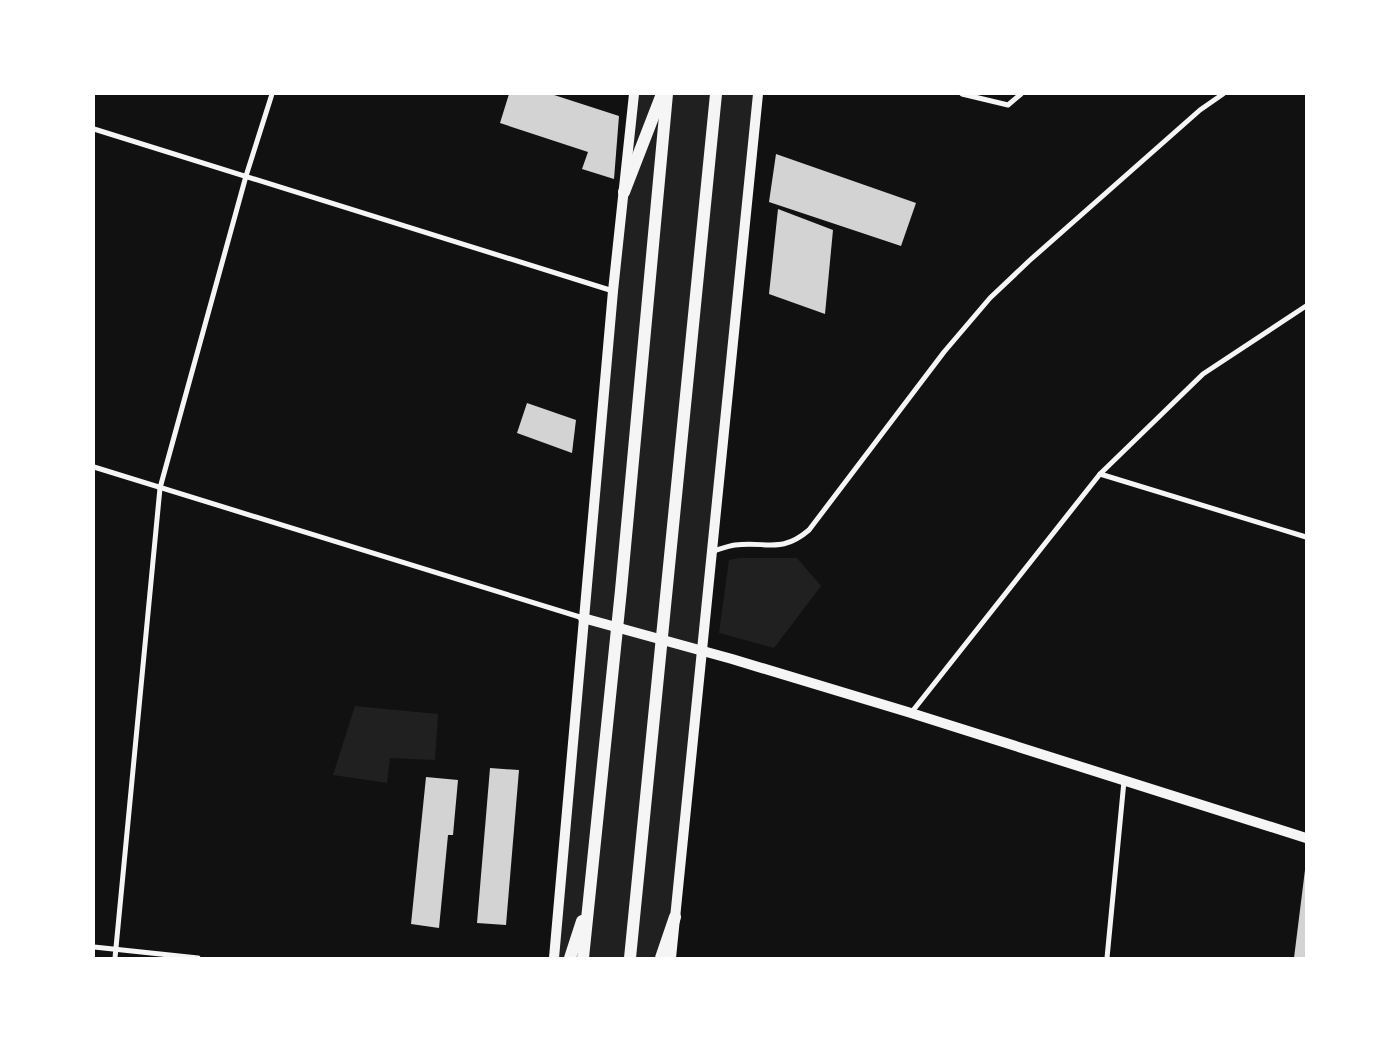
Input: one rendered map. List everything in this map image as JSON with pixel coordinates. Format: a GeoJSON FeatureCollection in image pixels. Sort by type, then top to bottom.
{"type":"FeatureCollection","features":[{"type":"Feature","properties":{"kind":"main road"},"geometry":{"type":"LineString","coordinates":[[554,958],[613,291],[634,94]]}},
{"type":"Feature","properties":{"kind":"main road"},"geometry":{"type":"LineString","coordinates":[[624,192],[662,94]]}},
{"type":"Feature","properties":{"kind":"main road"},"geometry":{"type":"LineString","coordinates":[[583,958],[617,628],[667,94]]}},
{"type":"Feature","properties":{"kind":"main road"},"geometry":{"type":"LineString","coordinates":[[630,958],[660,640],[716,94]]}},
{"type":"Feature","properties":{"kind":"main road"},"geometry":{"type":"LineString","coordinates":[[671,958],[758,94]]}},
{"type":"Feature","properties":{"kind":"main road"},"geometry":{"type":"LineString","coordinates":[[583,618],[911,712],[1124,782],[1306,838]]}},
{"type":"Feature","properties":{"kind":"main road"},"geometry":{"type":"LineString","coordinates":[[570,958],[590,897]]}},
{"type":"Feature","properties":{"kind":"main road"},"geometry":{"type":"LineString","coordinates":[[661,958],[675,917]]}},
{"type":"Feature","properties":{"kind":"street"},"geometry":{"type":"LineString","coordinates":[[115,958],[160,488],[246,176],[272,94]]}},
{"type":"Feature","properties":{"kind":"street"},"geometry":{"type":"LineString","coordinates":[[962,94],[1008,105],[1021,94]]}},
{"type":"Feature","properties":{"kind":"street"},"geometry":{"type":"LineString","coordinates":[[712,552],[735,545],[773,545],[795,542],[809,530],[944,352],[990,298],[1029,261],[1200,110],[1223,94]]}},
{"type":"Feature","properties":{"kind":"street"},"geometry":{"type":"LineString","coordinates":[[94,129],[613,291]]}},
{"type":"Feature","properties":{"kind":"street"},"geometry":{"type":"LineString","coordinates":[[911,712],[1100,474],[1203,374],[1306,306]]}},
{"type":"Feature","properties":{"kind":"street"},"geometry":{"type":"LineString","coordinates":[[94,467],[583,618]]}},
{"type":"Feature","properties":{"kind":"street"},"geometry":{"type":"LineString","coordinates":[[1100,474],[1306,537]]}},
{"type":"Feature","properties":{"kind":"street"},"geometry":{"type":"LineString","coordinates":[[1107,958],[1124,782]]}},
{"type":"Feature","properties":{"kind":"street"},"geometry":{"type":"LineString","coordinates":[[94,947],[198,958]]}},
{"type":"Feature","properties":{"kind":"shaded area"},"geometry":{"type":"Polygon","coordinates":[[[634,94],[758,94],[671,958],[554,958],[634,94]]]}},
{"type":"Feature","properties":{"kind":"shaded area"},"geometry":{"type":"Polygon","coordinates":[[[740,558],[797,558],[821,586],[774,648],[719,633],[729,560],[740,558]]]}},
{"type":"Feature","properties":{"kind":"shaded area"},"geometry":{"type":"Polygon","coordinates":[[[355,706],[438,714],[435,760],[390,758],[387,783],[333,775],[355,706]]]}},
{"type":"Feature","properties":{"kind":"building"},"geometry":{"type":"Polygon","coordinates":[[[509,94],[551,94],[619,116],[614,179],[582,169],[588,152],[500,123],[509,94]]]}},
{"type":"Feature","properties":{"kind":"building"},"geometry":{"type":"Polygon","coordinates":[[[776,154],[916,203],[901,246],[769,202],[776,154]]]}},
{"type":"Feature","properties":{"kind":"building"},"geometry":{"type":"Polygon","coordinates":[[[778,209],[833,230],[825,314],[769,294],[778,209]]]}},
{"type":"Feature","properties":{"kind":"building"},"geometry":{"type":"Polygon","coordinates":[[[527,403],[576,420],[572,453],[517,433],[527,403]]]}},
{"type":"Feature","properties":{"kind":"building"},"geometry":{"type":"Polygon","coordinates":[[[490,768],[519,770],[506,925],[477,923],[490,768]]]}},
{"type":"Feature","properties":{"kind":"building"},"geometry":{"type":"Polygon","coordinates":[[[426,777],[458,780],[453,835],[448,835],[439,928],[411,924],[426,777]]]}},
{"type":"Feature","properties":{"kind":"building"},"geometry":{"type":"Polygon","coordinates":[[[1305,870],[1306,958],[1294,958],[1305,870]]]}}]}
